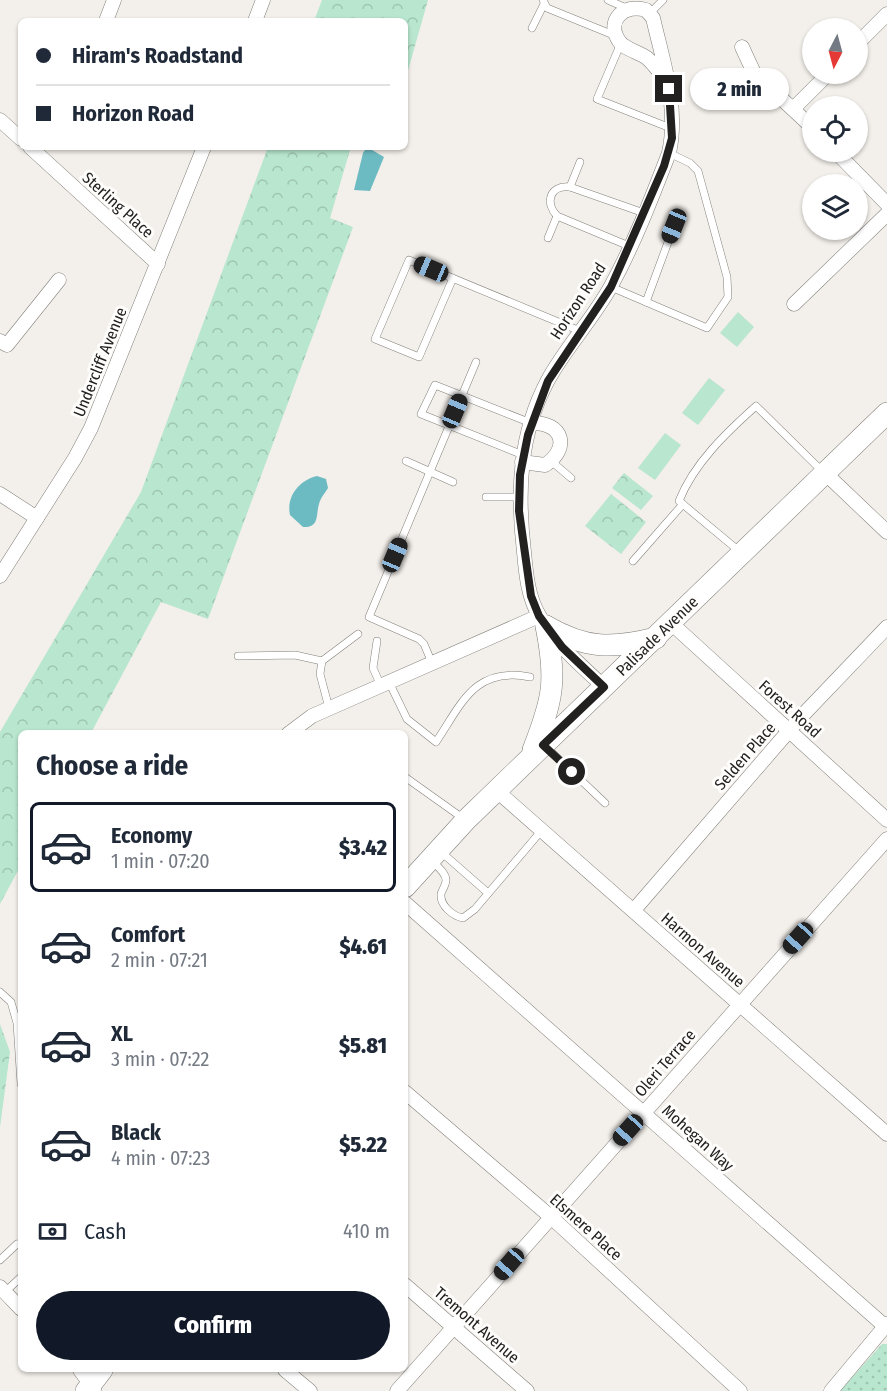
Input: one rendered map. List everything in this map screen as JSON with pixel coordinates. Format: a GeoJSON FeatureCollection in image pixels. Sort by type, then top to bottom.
{"type":"FeatureCollection","features":[{"type":"Feature","properties":{"kind":"main road","name":"Palisade Avenue"},"geometry":{"type":"LineString","coordinates":[[410,877],[466,820],[887,413]]}},
{"type":"Feature","properties":{"kind":"main road"},"geometry":{"type":"LineString","coordinates":[[543,621],[569,638],[603,647],[621,646],[663,631]]}},
{"type":"Feature","properties":{"kind":"main road"},"geometry":{"type":"LineString","coordinates":[[537,751],[553,689],[553,658],[543,621]]}},
{"type":"Feature","properties":{"kind":"street"},"geometry":{"type":"LineString","coordinates":[[107,18],[114,0]]}},
{"type":"Feature","properties":{"kind":"street"},"geometry":{"type":"LineString","coordinates":[[256,18],[263,0]]}},
{"type":"Feature","properties":{"kind":"street"},"geometry":{"type":"LineString","coordinates":[[650,13],[640,8],[627,8],[620,12],[616,21],[619,40],[648,59],[668,84]]}},
{"type":"Feature","properties":{"kind":"street","name":"Horizon Road"},"geometry":{"type":"LineString","coordinates":[[543,621],[527,578],[519,497],[523,458],[531,423],[548,381],[611,287],[669,153],[673,129],[668,84],[650,13]]}},
{"type":"Feature","properties":{"kind":"street"},"geometry":{"type":"LineString","coordinates":[[868,33],[887,14]]}},
{"type":"Feature","properties":{"kind":"street"},"geometry":{"type":"LineString","coordinates":[[742,47],[754,73],[802,116]]}},
{"type":"Feature","properties":{"kind":"street"},"geometry":{"type":"LineString","coordinates":[[794,108],[818,84]]}},
{"type":"Feature","properties":{"kind":"street"},"geometry":{"type":"LineString","coordinates":[[0,120],[18,136]]}},
{"type":"Feature","properties":{"kind":"street","name":"Sterling Place"},"geometry":{"type":"LineString","coordinates":[[33,150],[158,264]]}},
{"type":"Feature","properties":{"kind":"street","name":"Undercliff Avenue"},"geometry":{"type":"LineString","coordinates":[[0,576],[91,428],[203,150]]}},
{"type":"Feature","properties":{"kind":"street"},"geometry":{"type":"LineString","coordinates":[[846,162],[887,204]]}},
{"type":"Feature","properties":{"kind":"street"},"geometry":{"type":"LineString","coordinates":[[794,304],[887,214]]}},
{"type":"Feature","properties":{"kind":"street"},"geometry":{"type":"LineString","coordinates":[[0,341],[7,345],[60,280]]}},
{"type":"Feature","properties":{"kind":"street"},"geometry":{"type":"LineString","coordinates":[[523,458],[545,465],[551,461],[560,444],[558,430],[553,426],[531,423]]}},
{"type":"Feature","properties":{"kind":"street"},"geometry":{"type":"LineString","coordinates":[[825,473],[887,532]]}},
{"type":"Feature","properties":{"kind":"street"},"geometry":{"type":"LineString","coordinates":[[0,494],[37,518]]}},
{"type":"Feature","properties":{"kind":"street"},"geometry":{"type":"LineString","coordinates":[[293,730],[305,719],[432,663],[543,621],[562,647],[604,687]]}},
{"type":"Feature","properties":{"kind":"street","name":"Selden Place"},"geometry":{"type":"LineString","coordinates":[[634,910],[789,731],[887,627]]}},
{"type":"Feature","properties":{"kind":"street","name":"Forest Road"},"geometry":{"type":"LineString","coordinates":[[663,631],[789,731],[887,820]]}},
{"type":"Feature","properties":{"kind":"street","name":"Harmon Avenue"},"geometry":{"type":"LineString","coordinates":[[496,791],[887,1134]]}},
{"type":"Feature","properties":{"kind":"street","name":"Oleri Terrace"},"geometry":{"type":"LineString","coordinates":[[397,1391],[739,1003],[887,839]]}},
{"type":"Feature","properties":{"kind":"street","name":"Mohegan Way"},"geometry":{"type":"LineString","coordinates":[[408,906],[886,1326]]}},
{"type":"Feature","properties":{"kind":"street","name":"Elsmere Place"},"geometry":{"type":"LineString","coordinates":[[408,1095],[551,1217],[740,1391]]}},
{"type":"Feature","properties":{"kind":"street","name":"Tremont Avenue"},"geometry":{"type":"LineString","coordinates":[[408,1288],[527,1391]]}},
{"type":"Feature","properties":{"kind":"street"},"geometry":{"type":"LineString","coordinates":[[3,1290],[18,1306]]}},
{"type":"Feature","properties":{"kind":"street"},"geometry":{"type":"LineString","coordinates":[[831,1391],[886,1326]]}},
{"type":"Feature","properties":{"kind":"street"},"geometry":{"type":"LineString","coordinates":[[287,1372],[310,1391]]}},
{"type":"Feature","properties":{"kind":"lane"},"geometry":{"type":"LineString","coordinates":[[608,0],[627,8]]}},
{"type":"Feature","properties":{"kind":"lane"},"geometry":{"type":"LineString","coordinates":[[650,13],[663,0]]}},
{"type":"Feature","properties":{"kind":"lane"},"geometry":{"type":"LineString","coordinates":[[532,28],[544,2]]}},
{"type":"Feature","properties":{"kind":"lane"},"geometry":{"type":"LineString","coordinates":[[544,2],[547,8],[619,40],[597,99],[673,129]]}},
{"type":"Feature","properties":{"kind":"lane"},"geometry":{"type":"LineString","coordinates":[[611,287],[707,328],[728,297],[727,278],[700,178],[690,164],[669,153]]}},
{"type":"Feature","properties":{"kind":"lane"},"geometry":{"type":"LineString","coordinates":[[570,187],[580,162]]}},
{"type":"Feature","properties":{"kind":"lane"},"geometry":{"type":"LineString","coordinates":[[629,246],[557,216],[550,209],[549,201],[552,192],[561,186],[570,187],[644,213]]}},
{"type":"Feature","properties":{"kind":"lane"},"geometry":{"type":"LineString","coordinates":[[548,238],[557,216]]}},
{"type":"Feature","properties":{"kind":"lane"},"geometry":{"type":"LineString","coordinates":[[646,302],[647,293],[674,226]]}},
{"type":"Feature","properties":{"kind":"lane"},"geometry":{"type":"LineString","coordinates":[[453,278],[419,357],[375,339],[410,260],[580,331]]}},
{"type":"Feature","properties":{"kind":"lane"},"geometry":{"type":"LineString","coordinates":[[432,663],[424,644],[419,639],[369,617],[476,362]]}},
{"type":"Feature","properties":{"kind":"lane"},"geometry":{"type":"LineString","coordinates":[[523,458],[421,414],[435,385],[531,423]]}},
{"type":"Feature","properties":{"kind":"lane"},"geometry":{"type":"LineString","coordinates":[[742,554],[679,501],[684,488],[719,442],[756,406],[825,473]]}},
{"type":"Feature","properties":{"kind":"lane"},"geometry":{"type":"LineString","coordinates":[[406,461],[453,482]]}},
{"type":"Feature","properties":{"kind":"lane"},"geometry":{"type":"LineString","coordinates":[[551,461],[571,478]]}},
{"type":"Feature","properties":{"kind":"lane"},"geometry":{"type":"LineString","coordinates":[[486,497],[519,497]]}},
{"type":"Feature","properties":{"kind":"lane"},"geometry":{"type":"LineString","coordinates":[[633,561],[683,504]]}},
{"type":"Feature","properties":{"kind":"lane"},"geometry":{"type":"LineString","coordinates":[[329,708],[320,674],[322,661],[358,634]]}},
{"type":"Feature","properties":{"kind":"lane"},"geometry":{"type":"LineString","coordinates":[[376,641],[373,668],[407,719],[436,742],[472,689],[484,680],[501,674],[530,677]]}},
{"type":"Feature","properties":{"kind":"lane"},"geometry":{"type":"LineString","coordinates":[[238,656],[295,655],[322,661]]}},
{"type":"Feature","properties":{"kind":"lane"},"geometry":{"type":"LineString","coordinates":[[537,751],[605,803]]}},
{"type":"Feature","properties":{"kind":"lane"},"geometry":{"type":"LineString","coordinates":[[408,779],[466,820]]}},
{"type":"Feature","properties":{"kind":"lane"},"geometry":{"type":"LineString","coordinates":[[434,854],[446,880],[441,898],[452,914],[463,918],[469,915],[542,830]]}},
{"type":"Feature","properties":{"kind":"lane"},"geometry":{"type":"LineString","coordinates":[[434,854],[488,893]]}},
{"type":"Feature","properties":{"kind":"lane"},"geometry":{"type":"LineString","coordinates":[[0,992],[11,1002],[17,1023],[18,1038]]}},
{"type":"Feature","properties":{"kind":"lane"},"geometry":{"type":"LineString","coordinates":[[0,1260],[17,1244]]}},
{"type":"Feature","properties":{"kind":"lane"},"geometry":{"type":"LineString","coordinates":[[3,1290],[18,1279]]}},
{"type":"Feature","properties":{"kind":"green space"},"geometry":{"type":"Polygon","coordinates":[[[322,0],[428,0],[408,70],[408,18],[315,18],[322,0]]]}},
{"type":"Feature","properties":{"kind":"green space"},"geometry":{"type":"Polygon","coordinates":[[[267,150],[350,150],[330,218],[353,227],[208,619],[161,602],[93,730],[18,730],[18,871],[0,904],[0,732],[141,492],[267,150]]]}},
{"type":"Feature","properties":{"kind":"green space"},"geometry":{"type":"Polygon","coordinates":[[[738,312],[754,327],[737,347],[720,333],[738,312]]]}},
{"type":"Feature","properties":{"kind":"green space"},"geometry":{"type":"Polygon","coordinates":[[[709,378],[725,390],[698,425],[682,413],[709,378]]]}},
{"type":"Feature","properties":{"kind":"green space"},"geometry":{"type":"Polygon","coordinates":[[[665,433],[681,445],[655,480],[638,468],[665,433]]]}},
{"type":"Feature","properties":{"kind":"green space"},"geometry":{"type":"Polygon","coordinates":[[[624,473],[653,496],[641,510],[612,488],[624,473]]]}},
{"type":"Feature","properties":{"kind":"green space"},"geometry":{"type":"Polygon","coordinates":[[[611,494],[646,522],[621,554],[585,526],[611,494]]]}},
{"type":"Feature","properties":{"kind":"green space"},"geometry":{"type":"Polygon","coordinates":[[[0,1024],[10,1052],[0,1127],[0,1024]]]}},
{"type":"Feature","properties":{"kind":"green space"},"geometry":{"type":"Polygon","coordinates":[[[882,1344],[887,1344],[887,1391],[840,1391],[882,1344]]]}},
{"type":"Feature","properties":{"kind":"water"},"geometry":{"type":"Polygon","coordinates":[[[365,150],[372,150],[384,157],[370,191],[354,190],[365,150]]]}},
{"type":"Feature","properties":{"kind":"water"},"geometry":{"type":"Polygon","coordinates":[[[317,476],[326,479],[328,488],[320,501],[315,522],[309,527],[303,527],[290,515],[290,502],[299,485],[317,476]]]}},
{"type":"Feature","properties":{"kind":"route"},"geometry":{"type":"LineString","coordinates":[[572,772],[543,745],[604,687],[562,647],[539,616],[531,596],[519,511],[520,475],[524,448],[537,405],[548,381],[611,287],[664,166],[672,138],[673,119],[669,89]]}}]}
